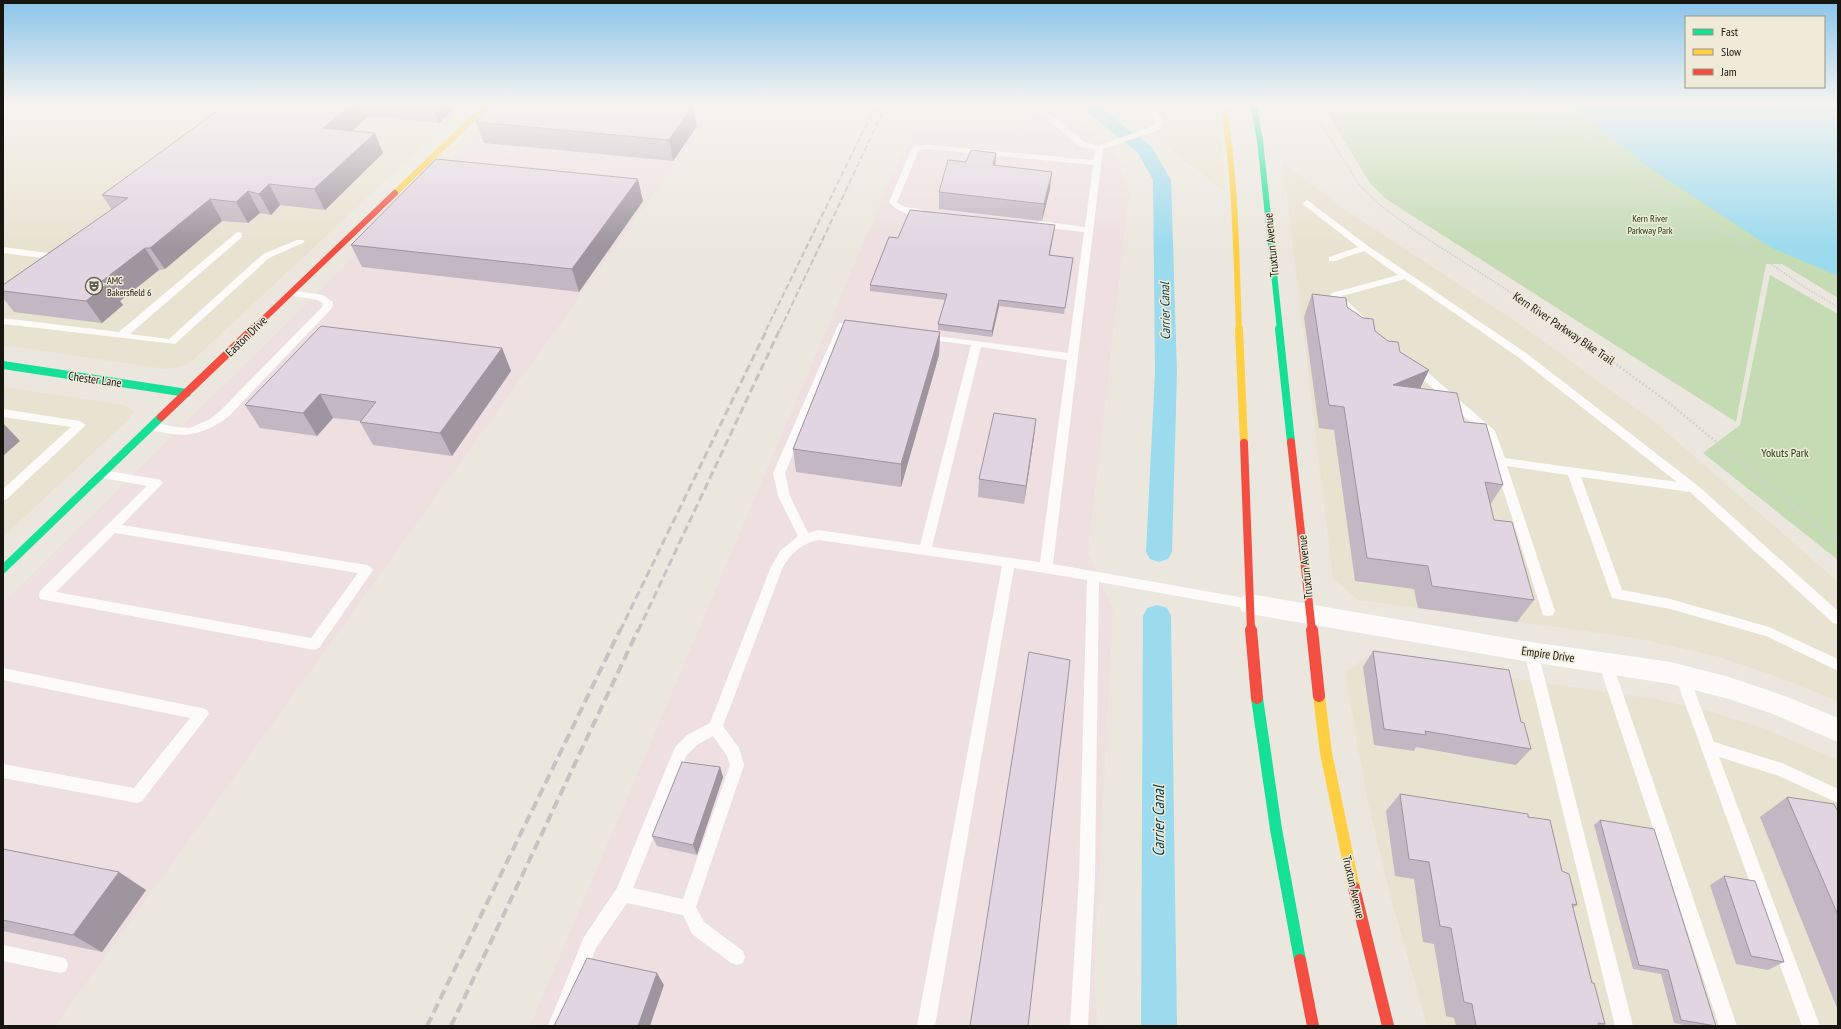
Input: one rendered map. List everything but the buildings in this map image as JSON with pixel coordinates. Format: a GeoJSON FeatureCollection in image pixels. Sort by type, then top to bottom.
{"type":"FeatureCollection","features":[{"type":"Feature","properties":{"kind":"main road","name":"Easton Drive"},"geometry":{"type":"LineString","coordinates":[[3,569],[439,151]]}},
{"type":"Feature","properties":{"kind":"main road"},"geometry":{"type":"LineString","coordinates":[[1230,151],[1234,193],[1252,652],[1265,763],[1287,896],[1313,1026]]}},
{"type":"Feature","properties":{"kind":"main road","name":"Truxtun Avenue"},"geometry":{"type":"LineString","coordinates":[[1261,151],[1313,653],[1326,753],[1350,873],[1388,1026]]}},
{"type":"Feature","properties":{"kind":"main road","name":"Chester Lane"},"geometry":{"type":"LineString","coordinates":[[3,365],[187,393]]}},
{"type":"Feature","properties":{"kind":"street","name":"Empire Drive"},"geometry":{"type":"LineString","coordinates":[[1250,604],[1682,676],[1729,688],[1781,706],[1838,730]]}},
{"type":"Feature","properties":{"kind":"lane"},"geometry":{"type":"LineString","coordinates":[[915,151],[893,202],[895,206],[902,210],[935,214]]}},
{"type":"Feature","properties":{"kind":"lane"},"geometry":{"type":"LineString","coordinates":[[970,151],[1097,163]]}},
{"type":"Feature","properties":{"kind":"lane"},"geometry":{"type":"LineString","coordinates":[[1046,568],[1099,151]]}},
{"type":"Feature","properties":{"kind":"lane"},"geometry":{"type":"LineString","coordinates":[[1308,203],[1365,248],[1522,355],[1693,488],[1838,619]]}},
{"type":"Feature","properties":{"kind":"lane"},"geometry":{"type":"LineString","coordinates":[[1027,223],[1089,230]]}},
{"type":"Feature","properties":{"kind":"lane"},"geometry":{"type":"LineString","coordinates":[[121,336],[239,235]]}},
{"type":"Feature","properties":{"kind":"lane"},"geometry":{"type":"LineString","coordinates":[[3,321],[171,342],[266,256],[300,242]]}},
{"type":"Feature","properties":{"kind":"lane"},"geometry":{"type":"LineString","coordinates":[[1332,259],[1365,248]]}},
{"type":"Feature","properties":{"kind":"lane"},"geometry":{"type":"LineString","coordinates":[[3,250],[52,254],[37,264]]}},
{"type":"Feature","properties":{"kind":"lane"},"geometry":{"type":"LineString","coordinates":[[1366,324],[1335,295],[1406,276]]}},
{"type":"Feature","properties":{"kind":"lane"},"geometry":{"type":"LineString","coordinates":[[152,426],[183,433],[209,426],[224,414],[327,308],[328,302],[320,297],[291,293]]}},
{"type":"Feature","properties":{"kind":"lane"},"geometry":{"type":"LineString","coordinates":[[805,538],[784,496],[779,474],[843,325],[867,328]]}},
{"type":"Feature","properties":{"kind":"lane"},"geometry":{"type":"LineString","coordinates":[[914,334],[1072,356]]}},
{"type":"Feature","properties":{"kind":"lane"},"geometry":{"type":"LineString","coordinates":[[925,550],[977,343]]}},
{"type":"Feature","properties":{"kind":"lane"},"geometry":{"type":"LineString","coordinates":[[1405,358],[1491,434],[1548,611]]}},
{"type":"Feature","properties":{"kind":"lane"},"geometry":{"type":"LineString","coordinates":[[3,413],[80,425],[3,496]]}},
{"type":"Feature","properties":{"kind":"lane"},"geometry":{"type":"LineString","coordinates":[[1500,460],[1572,472],[1693,488]]}},
{"type":"Feature","properties":{"kind":"lane"},"geometry":{"type":"LineString","coordinates":[[1572,472],[1617,594],[1670,604],[1769,632],[1838,665]]}},
{"type":"Feature","properties":{"kind":"lane"},"geometry":{"type":"LineString","coordinates":[[102,474],[157,483],[112,528],[45,595],[314,644],[367,570],[112,528]]}},
{"type":"Feature","properties":{"kind":"lane"},"geometry":{"type":"LineString","coordinates":[[557,1026],[590,943],[623,894],[680,752],[692,740],[715,727],[776,569],[784,554],[805,538],[818,535],[1009,562],[1122,583],[1250,604]]}},
{"type":"Feature","properties":{"kind":"lane"},"geometry":{"type":"LineString","coordinates":[[926,1026],[1009,562]]}},
{"type":"Feature","properties":{"kind":"lane"},"geometry":{"type":"LineString","coordinates":[[1079,1026],[1087,877],[1093,577]]}},
{"type":"Feature","properties":{"kind":"lane"},"geometry":{"type":"LineString","coordinates":[[1531,652],[1624,1026]]}},
{"type":"Feature","properties":{"kind":"lane"},"geometry":{"type":"LineString","coordinates":[[1605,662],[1728,1026]]}},
{"type":"Feature","properties":{"kind":"lane"},"geometry":{"type":"LineString","coordinates":[[3,674],[202,714],[137,796],[3,770]]}},
{"type":"Feature","properties":{"kind":"lane"},"geometry":{"type":"LineString","coordinates":[[1682,676],[1811,1026]]}},
{"type":"Feature","properties":{"kind":"lane"},"geometry":{"type":"LineString","coordinates":[[715,727],[734,753],[738,765],[688,908],[698,928],[737,957]]}},
{"type":"Feature","properties":{"kind":"lane"},"geometry":{"type":"LineString","coordinates":[[1708,747],[1782,770],[1838,796]]}},
{"type":"Feature","properties":{"kind":"lane"},"geometry":{"type":"LineString","coordinates":[[623,894],[688,908]]}},
{"type":"Feature","properties":{"kind":"lane"},"geometry":{"type":"LineString","coordinates":[[3,953],[60,965]]}},
{"type":"Feature","properties":{"kind":"path","name":"Kern River Parkway Bike Trail"},"geometry":{"type":"LineString","coordinates":[[1338,151],[1360,186],[1370,197],[1397,219],[1554,321],[1641,381],[1787,502],[1838,542]]}},
{"type":"Feature","properties":{"kind":"path"},"geometry":{"type":"LineString","coordinates":[[1609,151],[1634,175],[1672,197],[1806,288],[1838,307]]}},
{"type":"Feature","properties":{"kind":"shaded area"},"geometry":{"type":"Polygon","coordinates":[[[3,151],[417,151],[186,365],[165,369],[3,345],[3,151]]]}},
{"type":"Feature","properties":{"kind":"shaded area"},"geometry":{"type":"Polygon","coordinates":[[[461,151],[684,151],[55,1026],[3,1026],[3,603],[461,151]]]}},
{"type":"Feature","properties":{"kind":"shaded area"},"geometry":{"type":"Polygon","coordinates":[[[903,151],[1112,151],[1119,159],[1129,194],[1088,553],[1113,609],[1094,977],[1098,1026],[530,1026],[903,151]]]}},
{"type":"Feature","properties":{"kind":"shaded area"},"geometry":{"type":"Polygon","coordinates":[[[1172,151],[1222,151],[1225,192],[1172,151]]]}},
{"type":"Feature","properties":{"kind":"shaded area"},"geometry":{"type":"Polygon","coordinates":[[[1283,163],[1350,213],[1521,325],[1657,424],[1838,582],[1838,701],[1775,676],[1719,657],[1636,638],[1358,600],[1333,578],[1283,163]]]}},
{"type":"Feature","properties":{"kind":"shaded area"},"geometry":{"type":"Polygon","coordinates":[[[3,387],[125,405],[133,411],[128,420],[3,537],[3,387]]]}},
{"type":"Feature","properties":{"kind":"shaded area"},"geometry":{"type":"Polygon","coordinates":[[[1367,657],[1654,699],[1706,710],[1760,727],[1838,760],[1838,1026],[1427,1026],[1391,898],[1367,798],[1345,673],[1367,657]]]}},
{"type":"Feature","properties":{"kind":"green space","name":"Kern River Parkway Park"},"geometry":{"type":"Polygon","coordinates":[[[1350,151],[1838,151],[1838,298],[1782,264],[1766,264],[1736,422],[1386,199],[1370,183],[1350,151]]]}},
{"type":"Feature","properties":{"kind":"green space","name":"Yokuts Park"},"geometry":{"type":"Polygon","coordinates":[[[1770,275],[1838,314],[1838,560],[1703,453],[1740,425],[1770,275]]]}},
{"type":"Feature","properties":{"kind":"water"},"geometry":{"type":"Polygon","coordinates":[[[1628,151],[1838,151],[1838,276],[1770,247],[1647,166],[1628,151]]]}},
{"type":"Feature","properties":{"kind":"waterway","name":"Carrier Canal"},"geometry":{"type":"LineString","coordinates":[[1146,151],[1162,180],[1166,372],[1159,552]]}},
{"type":"Feature","properties":{"kind":"waterway","name":"Carrier Canal"},"geometry":{"type":"LineString","coordinates":[[1157,616],[1159,1026]]}},
{"type":"Feature","properties":{"kind":"railway"},"geometry":{"type":"LineString","coordinates":[[766,330],[854,151]]}},
{"type":"Feature","properties":{"kind":"railway"},"geometry":{"type":"LineString","coordinates":[[780,330],[864,151]]}},
{"type":"Feature","properties":{"kind":"railway"},"geometry":{"type":"LineString","coordinates":[[620,631],[767,329]]}},
{"type":"Feature","properties":{"kind":"railway"},"geometry":{"type":"LineString","coordinates":[[638,631],[780,329]]}},
{"type":"Feature","properties":{"kind":"railway"},"geometry":{"type":"LineString","coordinates":[[427,1026],[620,630]]}},
{"type":"Feature","properties":{"kind":"railway"},"geometry":{"type":"LineString","coordinates":[[451,1026],[638,630]]}},
{"type":"Feature","properties":{"kind":"traffic: fast"},"geometry":{"type":"LineString","coordinates":[[1261,151],[1291,442]]}},
{"type":"Feature","properties":{"kind":"traffic: fast"},"geometry":{"type":"LineString","coordinates":[[3,365],[187,393]]}},
{"type":"Feature","properties":{"kind":"traffic: fast"},"geometry":{"type":"LineString","coordinates":[[3,569],[161,417]]}},
{"type":"Feature","properties":{"kind":"traffic: fast"},"geometry":{"type":"LineString","coordinates":[[1257,698],[1276,829],[1300,960]]}},
{"type":"Feature","properties":{"kind":"traffic: slow"},"geometry":{"type":"LineString","coordinates":[[395,193],[439,151]]}},
{"type":"Feature","properties":{"kind":"traffic: slow"},"geometry":{"type":"LineString","coordinates":[[1230,151],[1234,193],[1244,443]]}},
{"type":"Feature","properties":{"kind":"traffic: slow"},"geometry":{"type":"LineString","coordinates":[[1319,696],[1326,753],[1354,888]]}},
{"type":"Feature","properties":{"kind":"traffic: jam"},"geometry":{"type":"LineString","coordinates":[[161,417],[395,193]]}},
{"type":"Feature","properties":{"kind":"traffic: jam"},"geometry":{"type":"LineString","coordinates":[[1291,442],[1319,696]]}},
{"type":"Feature","properties":{"kind":"traffic: jam"},"geometry":{"type":"LineString","coordinates":[[1244,443],[1252,652],[1257,698]]}},
{"type":"Feature","properties":{"kind":"traffic: jam"},"geometry":{"type":"LineString","coordinates":[[1354,888],[1388,1026]]}},
{"type":"Feature","properties":{"kind":"traffic: jam"},"geometry":{"type":"LineString","coordinates":[[1300,960],[1313,1026]]}},
{"type":"Feature","properties":{"kind":"place","name":"AMC Bakersfield 6"},"geometry":{"type":"Point","coordinates":[94,286]}}]}
